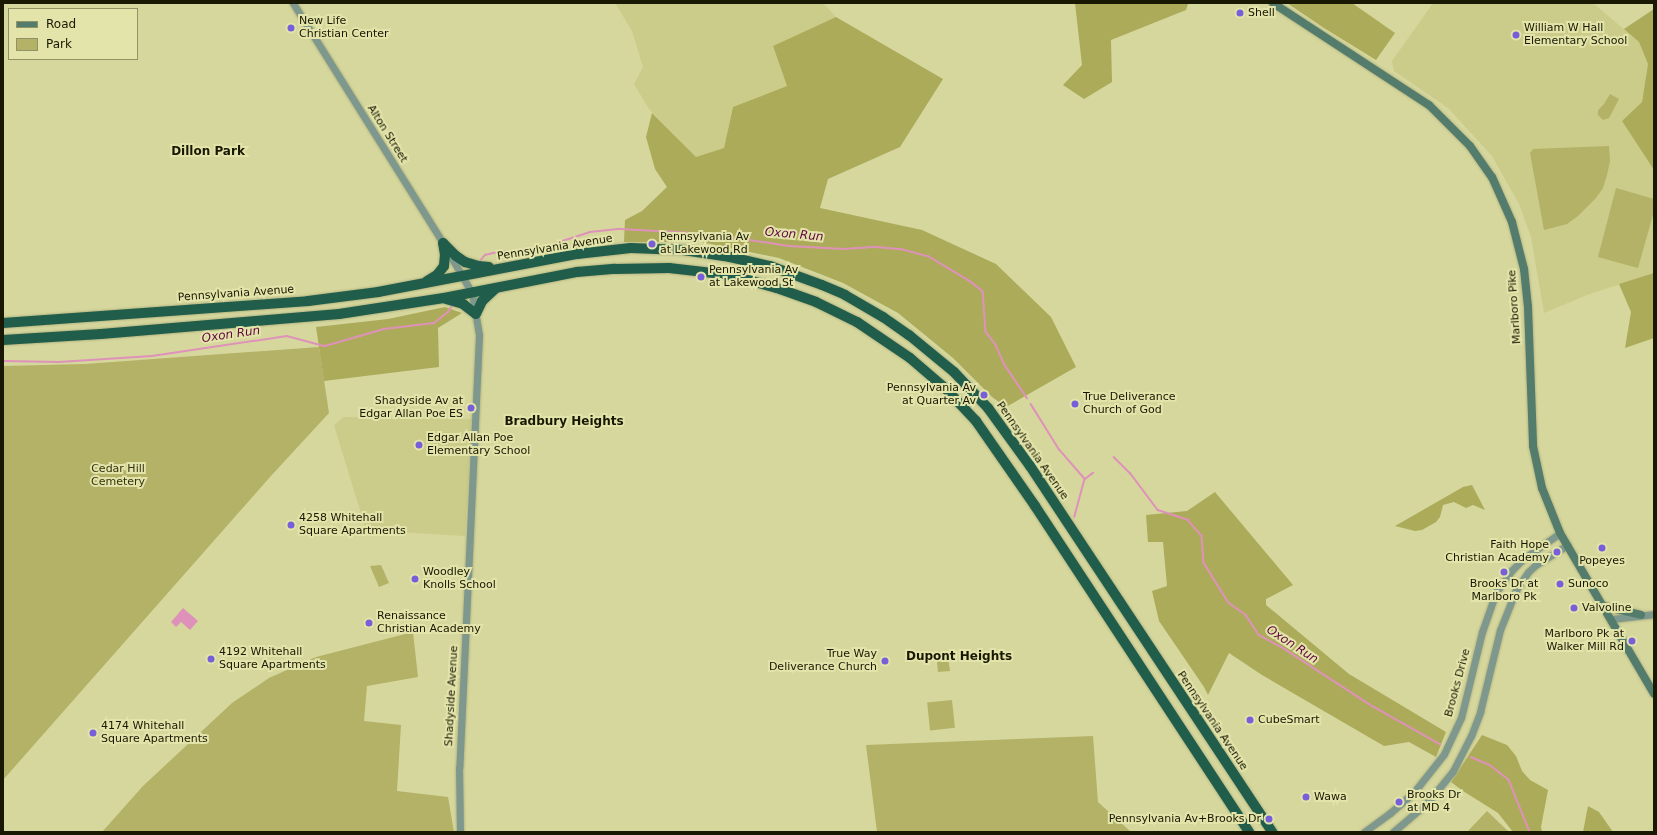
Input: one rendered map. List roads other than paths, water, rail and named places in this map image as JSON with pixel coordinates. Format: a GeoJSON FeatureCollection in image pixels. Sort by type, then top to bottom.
{"type":"FeatureCollection","features":[{"type":"Feature","properties":{"kind":"highway"},"geometry":{"type":"LineString","coordinates":[[443,243],[460,259],[478,266],[493,267],[540,260]]}},
{"type":"Feature","properties":{"kind":"highway"},"geometry":{"type":"LineString","coordinates":[[411,286],[431,279],[440,271],[445,262],[443,243]]}},
{"type":"Feature","properties":{"kind":"highway","name":"Pennsylvania Avenue"},"geometry":{"type":"LineString","coordinates":[[3,323],[308,301],[378,292],[540,260],[631,248],[678,250],[730,257],[770,266],[822,285],[857,302],[909,334],[936,356],[970,388],[988,408],[1009,435],[1272,832]]}},
{"type":"Feature","properties":{"kind":"highway"},"geometry":{"type":"LineString","coordinates":[[3,340],[282,320],[368,311],[444,298],[576,272],[614,269],[669,268],[724,274],[777,288],[838,312],[873,332],[910,358],[946,389],[983,430],[1249,832]]}},
{"type":"Feature","properties":{"kind":"highway"},"geometry":{"type":"LineString","coordinates":[[444,298],[463,304],[476,314],[482,301],[496,288]]}},
{"type":"Feature","properties":{"kind":"main road","name":"Marlboro Pike"},"geometry":{"type":"LineString","coordinates":[[1273,3],[1393,80],[1432,107],[1470,146],[1492,177],[1512,222],[1521,253],[1528,307],[1533,446],[1542,488],[1567,545],[1654,694]]}},
{"type":"Feature","properties":{"kind":"main road"},"geometry":{"type":"LineString","coordinates":[[1603,606],[1640,616]]}},
{"type":"Feature","properties":{"kind":"street","name":"Alton Street"},"geometry":{"type":"LineString","coordinates":[[293,3],[443,243],[462,276]]}},
{"type":"Feature","properties":{"kind":"street","name":"Shadyside Avenue"},"geometry":{"type":"LineString","coordinates":[[460,832],[459,768],[478,335],[472,292],[462,276]]}},
{"type":"Feature","properties":{"kind":"street","name":"Brooks Drive"},"geometry":{"type":"LineString","coordinates":[[1364,832],[1413,794],[1427,778],[1444,754],[1461,718],[1482,632],[1496,592],[1511,571],[1523,559],[1560,532]]}},
{"type":"Feature","properties":{"kind":"street"},"geometry":{"type":"LineString","coordinates":[[1392,832],[1427,803],[1454,771],[1471,736],[1480,712],[1500,630],[1516,590],[1528,572],[1537,564],[1567,545]]}},
{"type":"Feature","properties":{"kind":"street"},"geometry":{"type":"LineString","coordinates":[[1611,619],[1654,614]]}},
{"type":"Feature","properties":{"kind":"waterway","name":"Oxon Run"},"geometry":{"type":"LineString","coordinates":[[480,261],[485,255],[493,253],[547,246],[590,232],[620,229],[711,234],[789,246],[844,249],[876,247],[901,249],[928,256],[970,281],[983,291],[986,332],[996,345],[1005,365],[1027,398]]}},
{"type":"Feature","properties":{"kind":"waterway","name":"Oxon Run"},"geometry":{"type":"LineString","coordinates":[[3,361],[59,362],[152,356],[287,336],[325,346],[384,329],[434,323],[448,312],[452,306]]}},
{"type":"Feature","properties":{"kind":"waterway","name":"Oxon Run"},"geometry":{"type":"LineString","coordinates":[[1031,404],[1059,449],[1085,479],[1075,517]]}},
{"type":"Feature","properties":{"kind":"waterway","name":"Oxon Run"},"geometry":{"type":"LineString","coordinates":[[1114,457],[1131,474],[1158,510],[1188,520],[1202,536],[1204,563],[1229,603],[1246,615],[1259,635],[1283,648],[1374,707],[1440,744]]}},
{"type":"Feature","properties":{"kind":"waterway","name":"Oxon Run"},"geometry":{"type":"LineString","coordinates":[[1085,479],[1093,473]]}},
{"type":"Feature","properties":{"kind":"waterway","name":"Oxon Run"},"geometry":{"type":"LineString","coordinates":[[1471,757],[1490,765],[1509,780],[1530,832]]}},
{"type":"Feature","properties":{"kind":"place","name":"Shell"},"geometry":{"type":"Point","coordinates":[1240,13]}},
{"type":"Feature","properties":{"kind":"place","name":"New Life Christian Center"},"geometry":{"type":"Point","coordinates":[291,28]}},
{"type":"Feature","properties":{"kind":"place","name":"William W Hall Elementary School"},"geometry":{"type":"Point","coordinates":[1516,35]}},
{"type":"Feature","properties":{"kind":"place","name":"Pennsylvania Av at Lakewood Rd"},"geometry":{"type":"Point","coordinates":[652,244]}},
{"type":"Feature","properties":{"kind":"place","name":"Pennsylvania Av at Lakewood St"},"geometry":{"type":"Point","coordinates":[701,277]}},
{"type":"Feature","properties":{"kind":"place","name":"Pennsylvania Av at Quarter Av"},"geometry":{"type":"Point","coordinates":[984,395]}},
{"type":"Feature","properties":{"kind":"place","name":"True Deliverance Church of God"},"geometry":{"type":"Point","coordinates":[1075,404]}},
{"type":"Feature","properties":{"kind":"place","name":"Shadyside Av at Edgar Allan Poe ES"},"geometry":{"type":"Point","coordinates":[471,408]}},
{"type":"Feature","properties":{"kind":"place","name":"Edgar Allan Poe Elementary School"},"geometry":{"type":"Point","coordinates":[419,445]}},
{"type":"Feature","properties":{"kind":"place","name":"4258 Whitehall Square Apartments"},"geometry":{"type":"Point","coordinates":[291,525]}},
{"type":"Feature","properties":{"kind":"place","name":"Popeyes"},"geometry":{"type":"Point","coordinates":[1602,548]}},
{"type":"Feature","properties":{"kind":"place","name":"Faith Hope Christian Academy"},"geometry":{"type":"Point","coordinates":[1557,552]}},
{"type":"Feature","properties":{"kind":"place","name":"Brooks Dr at Marlboro Pk"},"geometry":{"type":"Point","coordinates":[1504,572]}},
{"type":"Feature","properties":{"kind":"place","name":"Woodley Knolls School"},"geometry":{"type":"Point","coordinates":[415,579]}},
{"type":"Feature","properties":{"kind":"place","name":"Sunoco"},"geometry":{"type":"Point","coordinates":[1560,584]}},
{"type":"Feature","properties":{"kind":"place","name":"Valvoline"},"geometry":{"type":"Point","coordinates":[1574,608]}},
{"type":"Feature","properties":{"kind":"place","name":"Renaissance Christian Academy"},"geometry":{"type":"Point","coordinates":[369,623]}},
{"type":"Feature","properties":{"kind":"place","name":"Marlboro Pk at Walker Mill Rd"},"geometry":{"type":"Point","coordinates":[1632,641]}},
{"type":"Feature","properties":{"kind":"place","name":"4192 Whitehall Square Apartments"},"geometry":{"type":"Point","coordinates":[211,659]}},
{"type":"Feature","properties":{"kind":"place","name":"True Way Deliverance Church"},"geometry":{"type":"Point","coordinates":[885,661]}},
{"type":"Feature","properties":{"kind":"place","name":"CubeSmart"},"geometry":{"type":"Point","coordinates":[1250,720]}},
{"type":"Feature","properties":{"kind":"place","name":"4174 Whitehall Square Apartments"},"geometry":{"type":"Point","coordinates":[93,733]}},
{"type":"Feature","properties":{"kind":"place","name":"Wawa"},"geometry":{"type":"Point","coordinates":[1306,797]}},
{"type":"Feature","properties":{"kind":"place","name":"Brooks Dr at MD 4"},"geometry":{"type":"Point","coordinates":[1399,802]}},
{"type":"Feature","properties":{"kind":"place","name":"Pennsylvania Av+Brooks Dr"},"geometry":{"type":"Point","coordinates":[1269,819]}},
{"type":"Feature","properties":{"kind":"district","name":"Dillon Park"},"geometry":{"type":"Point","coordinates":[208,152]}},
{"type":"Feature","properties":{"kind":"district","name":"Bradbury Heights"},"geometry":{"type":"Point","coordinates":[564,422]}},
{"type":"Feature","properties":{"kind":"district","name":"Dupont Heights"},"geometry":{"type":"Point","coordinates":[959,657]}},
{"type":"Feature","properties":{"kind":"park label","name":"Cedar Hill Cemetery"},"geometry":{"type":"Point","coordinates":[118,476]}}]}
